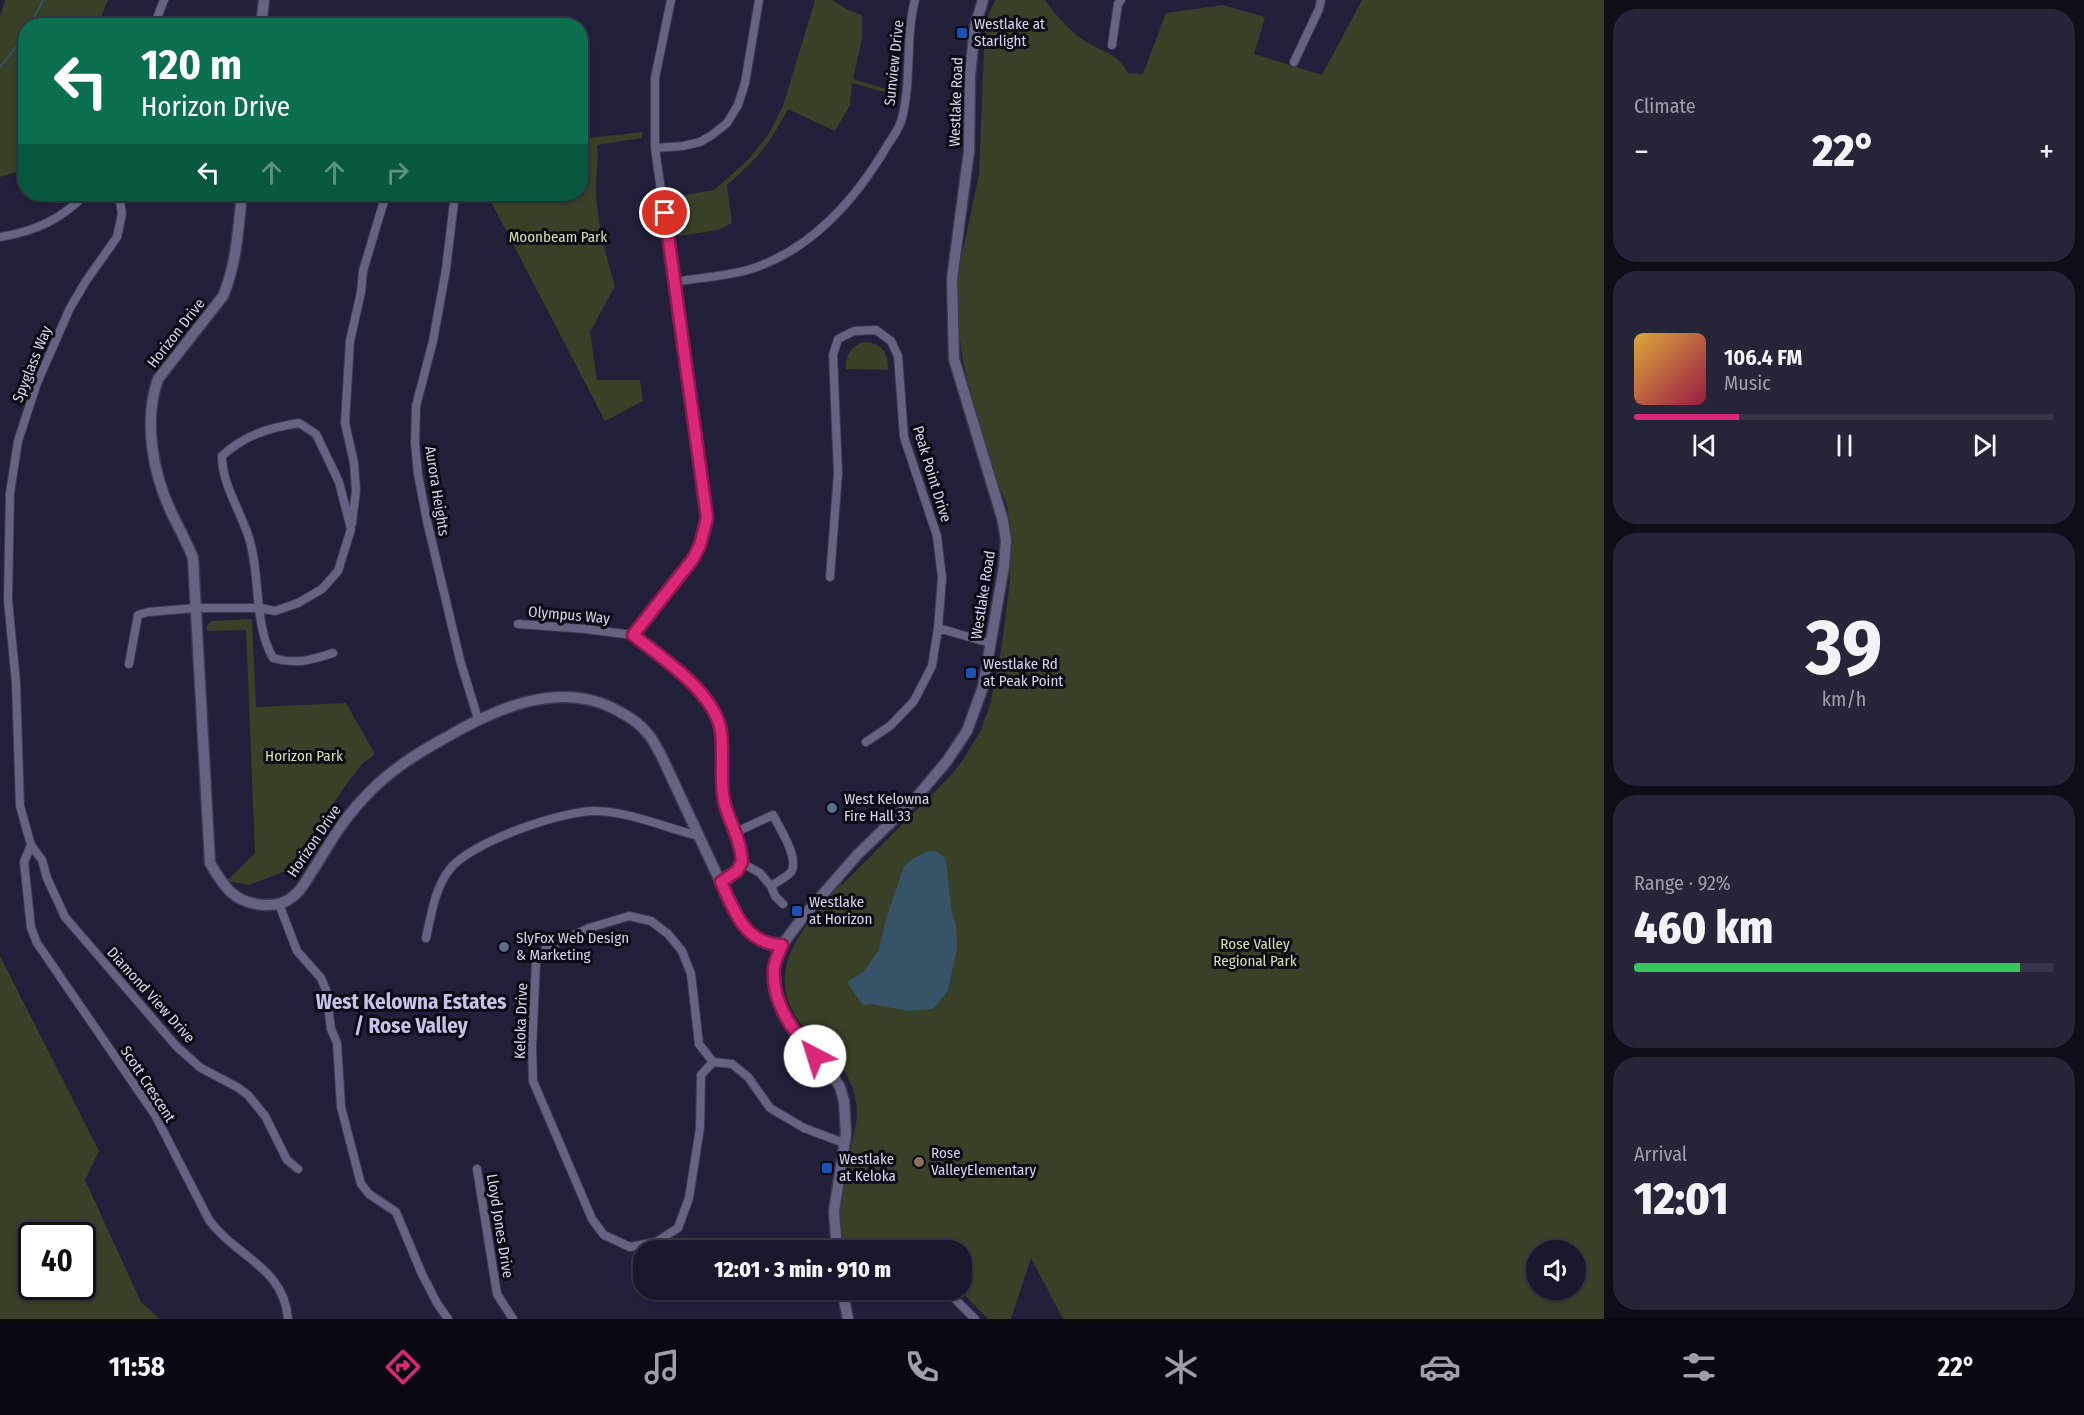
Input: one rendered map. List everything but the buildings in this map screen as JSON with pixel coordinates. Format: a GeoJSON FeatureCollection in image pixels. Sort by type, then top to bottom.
{"type":"FeatureCollection","features":[{"type":"Feature","properties":{"kind":"street"},"geometry":{"type":"LineString","coordinates":[[157,18],[164,0]]}},
{"type":"Feature","properties":{"kind":"street"},"geometry":{"type":"LineString","coordinates":[[262,18],[264,0]]}},
{"type":"Feature","properties":{"kind":"street"},"geometry":{"type":"LineString","coordinates":[[671,0],[655,78],[656,148],[707,518],[700,545],[693,559],[633,635],[696,688],[708,701],[714,713],[721,734],[725,804],[742,852],[742,863],[737,871],[721,882]]}},
{"type":"Feature","properties":{"kind":"street"},"geometry":{"type":"LineString","coordinates":[[656,148],[700,142],[728,123],[738,105],[745,83],[759,0]]}},
{"type":"Feature","properties":{"kind":"street","name":"Sunview Drive"},"geometry":{"type":"LineString","coordinates":[[674,282],[750,270],[801,246],[848,202],[873,171],[902,121],[908,85],[909,37],[915,0]]}},
{"type":"Feature","properties":{"kind":"street"},"geometry":{"type":"LineString","coordinates":[[1112,45],[1118,4],[1121,0]]}},
{"type":"Feature","properties":{"kind":"street"},"geometry":{"type":"LineString","coordinates":[[1294,62],[1321,0]]}},
{"type":"Feature","properties":{"kind":"street","name":"Westlake Road"},"geometry":{"type":"LineString","coordinates":[[836,1240],[834,1211],[844,1143],[844,1101],[840,1087],[830,1072],[789,1023],[776,996],[774,966],[782,945],[858,854],[915,799],[962,741],[976,710],[983,687],[1004,566],[1006,541],[1003,521],[954,359],[952,279],[969,151],[970,76],[978,1]]}},
{"type":"Feature","properties":{"kind":"street"},"geometry":{"type":"LineString","coordinates":[[0,237],[23,234],[45,225],[80,201]]}},
{"type":"Feature","properties":{"kind":"street","name":"Spyglass Way"},"geometry":{"type":"LineString","coordinates":[[31,845],[21,806],[16,683],[8,600],[10,493],[18,441],[28,408],[70,308],[117,237],[122,214],[120,201]]}},
{"type":"Feature","properties":{"kind":"street","name":"Horizon Drive"},"geometry":{"type":"LineString","coordinates":[[241,201],[235,258],[224,294],[159,379],[153,394],[151,427],[153,453],[163,493],[172,515],[187,540],[193,558],[210,863],[221,882],[233,896],[250,904],[279,904],[297,893],[340,827],[360,801],[407,759],[478,719],[515,705],[543,698],[580,697],[607,704],[630,718],[648,733],[660,753],[734,911],[747,932],[769,945],[782,945]]}},
{"type":"Feature","properties":{"kind":"street"},"geometry":{"type":"LineString","coordinates":[[129,664],[138,615],[195,608],[260,608],[275,611],[298,603],[322,589],[338,571],[351,529],[356,490],[354,463],[345,423],[350,341],[362,292],[363,271],[385,201]]}},
{"type":"Feature","properties":{"kind":"street","name":"Aurora Heights"},"geometry":{"type":"LineString","coordinates":[[454,201],[446,269],[433,341],[416,406],[415,443],[418,474],[432,541],[460,660],[478,719]]}},
{"type":"Feature","properties":{"kind":"street","name":"Peak Point Drive"},"geometry":{"type":"LineString","coordinates":[[830,577],[838,473],[833,356],[838,339],[854,330],[876,330],[891,341],[898,356],[904,437],[937,536],[942,578],[932,666],[914,701],[890,726],[866,742]]}},
{"type":"Feature","properties":{"kind":"street"},"geometry":{"type":"LineString","coordinates":[[333,653],[304,661],[288,662],[273,658],[266,645],[249,536],[222,472],[222,456],[238,441],[263,431],[298,423],[316,434],[339,482],[351,529]]}},
{"type":"Feature","properties":{"kind":"street","name":"Olympus Way"},"geometry":{"type":"LineString","coordinates":[[518,624],[633,635]]}},
{"type":"Feature","properties":{"kind":"street"},"geometry":{"type":"LineString","coordinates":[[938,628],[990,643]]}},
{"type":"Feature","properties":{"kind":"street"},"geometry":{"type":"LineString","coordinates":[[426,938],[441,884],[450,867],[469,854],[539,821],[568,813],[596,810],[620,813],[699,836]]}},
{"type":"Feature","properties":{"kind":"street"},"geometry":{"type":"LineString","coordinates":[[736,832],[773,815],[791,852],[794,864],[791,872],[771,886]]}},
{"type":"Feature","properties":{"kind":"street","name":"Diamond View Drive"},"geometry":{"type":"LineString","coordinates":[[31,845],[42,860],[46,878],[65,917],[177,1047],[201,1068],[248,1095],[265,1116],[287,1160],[298,1169]]}},
{"type":"Feature","properties":{"kind":"street","name":"Scott Crescent"},"geometry":{"type":"LineString","coordinates":[[31,845],[24,862],[31,928],[37,943],[155,1115],[209,1220],[219,1234],[242,1251],[279,1286],[286,1299],[288,1319]]}},
{"type":"Feature","properties":{"kind":"street"},"geometry":{"type":"LineString","coordinates":[[742,863],[760,873],[783,904]]}},
{"type":"Feature","properties":{"kind":"street"},"geometry":{"type":"LineString","coordinates":[[279,904],[297,951],[321,978],[327,990],[331,1029],[337,1043],[341,1107],[361,1184],[369,1194],[396,1212],[423,1274],[448,1319]]}},
{"type":"Feature","properties":{"kind":"street","name":"Keloka Drive"},"geometry":{"type":"LineString","coordinates":[[628,916],[651,921],[668,934],[682,951],[691,974],[699,1044],[713,1062],[701,1075],[700,1128],[689,1198],[678,1228],[656,1242],[630,1247],[604,1234],[592,1219],[533,1081],[532,1048],[536,962],[546,948],[589,927],[628,916]]}},
{"type":"Feature","properties":{"kind":"street"},"geometry":{"type":"LineString","coordinates":[[713,1062],[732,1064],[748,1077],[770,1108],[804,1128],[844,1143]]}},
{"type":"Feature","properties":{"kind":"street","name":"Lloyd Jones Drive"},"geometry":{"type":"LineString","coordinates":[[477,1169],[497,1294],[513,1319]]}},
{"type":"Feature","properties":{"kind":"street"},"geometry":{"type":"LineString","coordinates":[[844,1300],[848,1319]]}},
{"type":"Feature","properties":{"kind":"street"},"geometry":{"type":"LineString","coordinates":[[956,1300],[975,1319]]}},
{"type":"Feature","properties":{"kind":"green space"},"geometry":{"type":"Polygon","coordinates":[[[5,0],[108,0],[101,18],[18,18],[18,171],[0,177],[0,17],[5,0]]]}},
{"type":"Feature","properties":{"kind":"green space"},"geometry":{"type":"Polygon","coordinates":[[[815,0],[832,0],[862,15],[862,39],[853,79],[896,92],[895,95],[852,83],[850,105],[835,131],[788,109],[762,150],[727,185],[732,223],[718,230],[678,236],[672,197],[714,190],[748,160],[768,135],[783,106],[815,0]]]}},
{"type":"Feature","properties":{"kind":"green space","name":"Rose Valley Regional Park"},"geometry":{"type":"Polygon","coordinates":[[[995,0],[1045,0],[1078,36],[1116,58],[1128,73],[1143,74],[1166,13],[1223,5],[1265,17],[1254,54],[1322,75],[1362,0],[1604,0],[1604,1319],[1063,1319],[1031,1258],[1011,1319],[988,1319],[970,1300],[972,1300],[972,1240],[840,1240],[841,1182],[855,1130],[856,1103],[852,1086],[840,1064],[795,1015],[787,996],[785,978],[788,961],[804,928],[840,884],[842,885],[953,773],[981,730],[990,705],[1001,651],[1010,581],[1011,533],[1007,505],[998,484],[975,410],[963,362],[957,317],[957,278],[979,175],[985,24],[995,0]]]}},
{"type":"Feature","properties":{"kind":"green space","name":"Moonbeam Park"},"geometry":{"type":"Polygon","coordinates":[[[588,119],[589,138],[642,132],[642,138],[597,145],[598,211],[615,286],[590,332],[597,380],[640,380],[643,401],[605,421],[491,201],[588,201],[588,119]]]}},
{"type":"Feature","properties":{"kind":"green space"},"geometry":{"type":"Polygon","coordinates":[[[864,342],[875,344],[883,350],[887,358],[888,370],[846,369],[850,352],[855,346],[864,342]]]}},
{"type":"Feature","properties":{"kind":"green space","name":"Horizon Park"},"geometry":{"type":"Polygon","coordinates":[[[252,619],[256,707],[346,703],[375,754],[362,764],[346,785],[286,871],[249,885],[227,881],[255,853],[246,630],[207,631],[207,626],[211,621],[252,619]]]}},
{"type":"Feature","properties":{"kind":"green space"},"geometry":{"type":"Polygon","coordinates":[[[0,956],[99,1151],[85,1180],[141,1302],[160,1319],[0,1319],[0,956]]]}},
{"type":"Feature","properties":{"kind":"water"},"geometry":{"type":"Polygon","coordinates":[[[936,851],[945,858],[951,908],[956,926],[957,948],[948,990],[932,1009],[908,1011],[871,1004],[864,1005],[847,982],[863,972],[879,950],[886,919],[904,866],[926,852],[936,851]]]}},
{"type":"Feature","properties":{"kind":"waterway"},"geometry":{"type":"LineString","coordinates":[[34,18],[43,0]]}},
{"type":"Feature","properties":{"kind":"waterway"},"geometry":{"type":"LineString","coordinates":[[0,67],[18,44]]}},
{"type":"Feature","properties":{"kind":"place","name":"Westlake at Starlight"},"geometry":{"type":"Point","coordinates":[962,33]}},
{"type":"Feature","properties":{"kind":"place","name":"Westlake Rd at Peak Point"},"geometry":{"type":"Point","coordinates":[971,673]}},
{"type":"Feature","properties":{"kind":"place","name":"West Kelowna Fire Hall 33"},"geometry":{"type":"Point","coordinates":[832,808]}},
{"type":"Feature","properties":{"kind":"place","name":"Westlake at Horizon"},"geometry":{"type":"Point","coordinates":[797,911]}},
{"type":"Feature","properties":{"kind":"place","name":"SlyFox Web Design & Marketing"},"geometry":{"type":"Point","coordinates":[504,947]}},
{"type":"Feature","properties":{"kind":"place","name":"Rose ValleyElementary"},"geometry":{"type":"Point","coordinates":[919,1162]}},
{"type":"Feature","properties":{"kind":"place","name":"Westlake at Keloka"},"geometry":{"type":"Point","coordinates":[827,1168]}},
{"type":"Feature","properties":{"kind":"district","name":"West Kelowna Estates / Rose Valley"},"geometry":{"type":"Point","coordinates":[411,1014]}},
{"type":"Feature","properties":{"kind":"route"},"geometry":{"type":"LineString","coordinates":[[665,213],[707,518],[700,545],[693,559],[633,635],[696,688],[708,701],[719,723],[725,804],[742,852],[742,862],[737,871],[721,882],[734,911],[747,932],[769,945],[782,945],[774,966],[776,996],[789,1023],[815,1056]]}}]}
